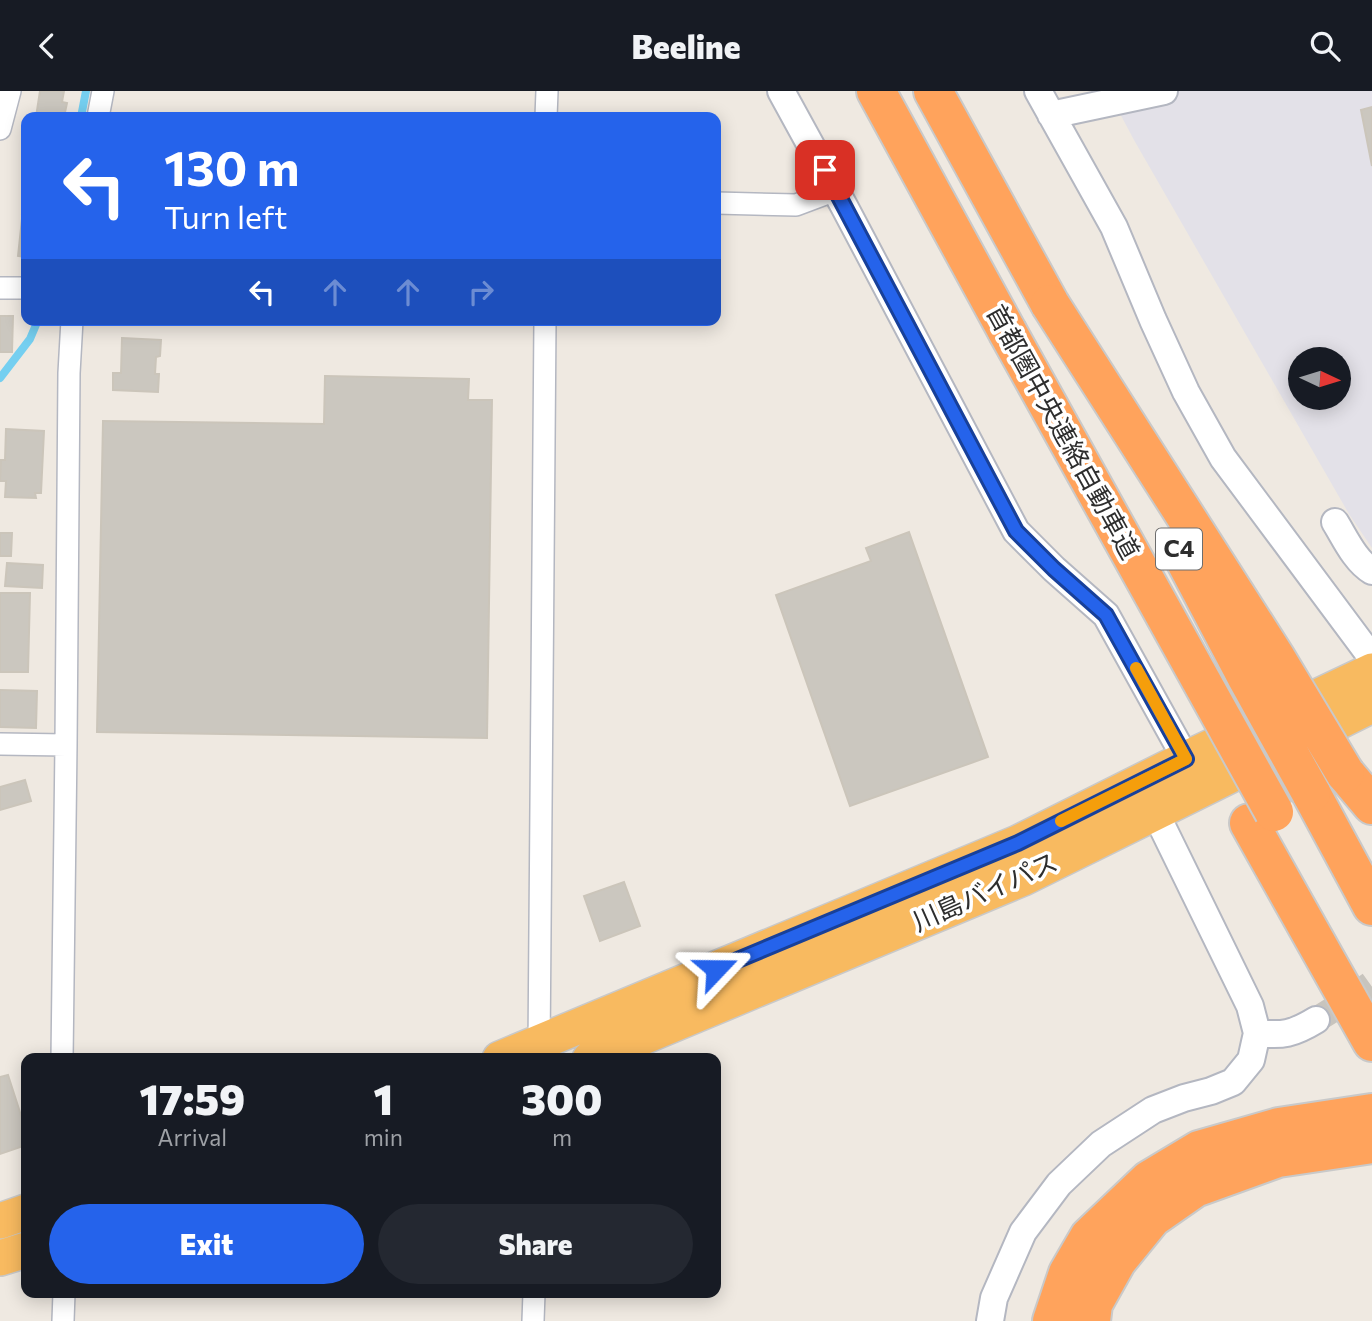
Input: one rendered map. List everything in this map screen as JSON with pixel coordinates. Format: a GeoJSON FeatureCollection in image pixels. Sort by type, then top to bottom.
{"type":"FeatureCollection","features":[{"type":"Feature","properties":{"kind":"highway","name":"首都圏中央連絡自動車道"},"geometry":{"type":"LineString","coordinates":[[876,91],[1084,470],[1261,818],[1372,993]]}},
{"type":"Feature","properties":{"kind":"highway","name":"首都圏中央連絡自動車道"},"geometry":{"type":"LineString","coordinates":[[933,91],[1372,906]]}},
{"type":"Feature","properties":{"kind":"highway"},"geometry":{"type":"LineString","coordinates":[[1050,305],[1276,658],[1345,773],[1372,805]]}},
{"type":"Feature","properties":{"kind":"highway","name":"川島バイパス"},"geometry":{"type":"LineString","coordinates":[[539,1051],[1018,843],[1186,759],[1372,671]]}},
{"type":"Feature","properties":{"kind":"highway","name":"川島バイパス"},"geometry":{"type":"LineString","coordinates":[[604,1053],[1023,878],[1372,705]]}},
{"type":"Feature","properties":{"kind":"highway","name":"C4"},"geometry":{"type":"LineString","coordinates":[[1261,818],[1372,1042]]}},
{"type":"Feature","properties":{"kind":"highway"},"geometry":{"type":"LineString","coordinates":[[1052,1321],[1068,1273],[1089,1237],[1149,1180],[1199,1150],[1279,1127],[1372,1113]]}},
{"type":"Feature","properties":{"kind":"highway"},"geometry":{"type":"LineString","coordinates":[[1091,1321],[1093,1304],[1117,1261],[1152,1218],[1195,1188],[1278,1159],[1372,1143]]}},
{"type":"Feature","properties":{"kind":"highway"},"geometry":{"type":"LineString","coordinates":[[0,1221],[21,1214]]}},
{"type":"Feature","properties":{"kind":"highway"},"geometry":{"type":"LineString","coordinates":[[0,1258],[21,1252]]}},
{"type":"Feature","properties":{"kind":"street"},"geometry":{"type":"LineString","coordinates":[[0,129],[10,91]]}},
{"type":"Feature","properties":{"kind":"street"},"geometry":{"type":"LineString","coordinates":[[99,112],[103,91]]}},
{"type":"Feature","properties":{"kind":"street"},"geometry":{"type":"LineString","coordinates":[[546,112],[547,91]]}},
{"type":"Feature","properties":{"kind":"street"},"geometry":{"type":"LineString","coordinates":[[781,91],[1016,531],[1106,615],[1186,759]]}},
{"type":"Feature","properties":{"kind":"street"},"geometry":{"type":"LineString","coordinates":[[1038,91],[1114,227],[1186,392],[1223,458],[1372,658]]}},
{"type":"Feature","properties":{"kind":"street"},"geometry":{"type":"LineString","coordinates":[[1051,115],[1164,91]]}},
{"type":"Feature","properties":{"kind":"street"},"geometry":{"type":"LineString","coordinates":[[721,203],[796,205],[836,190]]}},
{"type":"Feature","properties":{"kind":"street"},"geometry":{"type":"LineString","coordinates":[[0,288],[21,288]]}},
{"type":"Feature","properties":{"kind":"street"},"geometry":{"type":"LineString","coordinates":[[62,1053],[72,326]]}},
{"type":"Feature","properties":{"kind":"street"},"geometry":{"type":"LineString","coordinates":[[539,1051],[545,326]]}},
{"type":"Feature","properties":{"kind":"street"},"geometry":{"type":"LineString","coordinates":[[1335,522],[1351,549],[1372,571]]}},
{"type":"Feature","properties":{"kind":"street"},"geometry":{"type":"LineString","coordinates":[[0,744],[66,745]]}},
{"type":"Feature","properties":{"kind":"street"},"geometry":{"type":"LineString","coordinates":[[990,1321],[995,1298],[1023,1232],[1059,1184],[1101,1144],[1153,1110],[1233,1081],[1251,1060],[1257,1033],[1250,1006],[1156,812]]}},
{"type":"Feature","properties":{"kind":"street"},"geometry":{"type":"LineString","coordinates":[[1257,1033],[1290,1034],[1316,1020]]}},
{"type":"Feature","properties":{"kind":"street"},"geometry":{"type":"LineString","coordinates":[[63,1321],[64,1298]]}},
{"type":"Feature","properties":{"kind":"street"},"geometry":{"type":"LineString","coordinates":[[533,1321],[534,1298]]}},
{"type":"Feature","properties":{"kind":"shaded area"},"geometry":{"type":"Polygon","coordinates":[[[1108,91],[1372,91],[1372,548],[1349,514],[1289,410],[1351,410],[1351,347],[1288,347],[1288,408],[1108,91]]]}},
{"type":"Feature","properties":{"kind":"building"},"geometry":{"type":"Polygon","coordinates":[[[40,91],[64,91],[62,102],[67,103],[65,112],[37,112],[40,91]]]}},
{"type":"Feature","properties":{"kind":"building"},"geometry":{"type":"Polygon","coordinates":[[[1372,107],[1372,166],[1361,110],[1372,107]]]}},
{"type":"Feature","properties":{"kind":"building"},"geometry":{"type":"Polygon","coordinates":[[[21,228],[21,256],[18,256],[21,228]]]}},
{"type":"Feature","properties":{"kind":"building"},"geometry":{"type":"Polygon","coordinates":[[[0,316],[13,316],[12,352],[0,352],[0,316]]]}},
{"type":"Feature","properties":{"kind":"building"},"geometry":{"type":"Polygon","coordinates":[[[122,338],[161,340],[155,374],[159,374],[158,392],[113,390],[113,373],[121,373],[122,338]]]}},
{"type":"Feature","properties":{"kind":"building"},"geometry":{"type":"Polygon","coordinates":[[[325,376],[469,379],[468,400],[492,400],[487,738],[97,732],[103,421],[324,424],[325,376]]]}},
{"type":"Feature","properties":{"kind":"building"},"geometry":{"type":"Polygon","coordinates":[[[6,429],[44,431],[41,493],[35,493],[36,498],[5,497],[6,481],[0,481],[1,460],[5,460],[6,429]]]}},
{"type":"Feature","properties":{"kind":"building"},"geometry":{"type":"Polygon","coordinates":[[[909,532],[988,757],[850,806],[776,595],[871,561],[866,548],[909,532]]]}},
{"type":"Feature","properties":{"kind":"building"},"geometry":{"type":"Polygon","coordinates":[[[0,533],[12,533],[11,556],[0,556],[0,533]]]}},
{"type":"Feature","properties":{"kind":"building"},"geometry":{"type":"Polygon","coordinates":[[[7,563],[43,565],[42,588],[5,586],[7,563]]]}},
{"type":"Feature","properties":{"kind":"building"},"geometry":{"type":"Polygon","coordinates":[[[0,593],[30,593],[28,672],[0,672],[0,593]]]}},
{"type":"Feature","properties":{"kind":"building"},"geometry":{"type":"Polygon","coordinates":[[[0,690],[37,691],[36,728],[0,727],[0,690]]]}},
{"type":"Feature","properties":{"kind":"building"},"geometry":{"type":"Polygon","coordinates":[[[25,780],[31,801],[0,810],[0,787],[25,780]]]}},
{"type":"Feature","properties":{"kind":"building"},"geometry":{"type":"Polygon","coordinates":[[[624,882],[640,926],[600,941],[584,896],[624,882]]]}},
{"type":"Feature","properties":{"kind":"building"},"geometry":{"type":"Polygon","coordinates":[[[8,1075],[21,1115],[21,1147],[0,1154],[0,1077],[8,1075]]]}},
{"type":"Feature","properties":{"kind":"waterway"},"geometry":{"type":"LineString","coordinates":[[82,112],[86,91]]}},
{"type":"Feature","properties":{"kind":"waterway"},"geometry":{"type":"LineString","coordinates":[[0,378],[30,339],[35,326]]}},
{"type":"Feature","properties":{"kind":"tunnel"},"geometry":{"type":"LineString","coordinates":[[1316,1020],[1372,983]]}},
{"type":"Feature","properties":{"kind":"slow traffic"},"geometry":{"type":"LineString","coordinates":[[1061,821],[1186,759],[1136,668]]}},
{"type":"Feature","properties":{"kind":"route"},"geometry":{"type":"LineString","coordinates":[[716,969],[1018,843],[1186,759],[1106,615],[1016,531],[825,170]]}}]}
